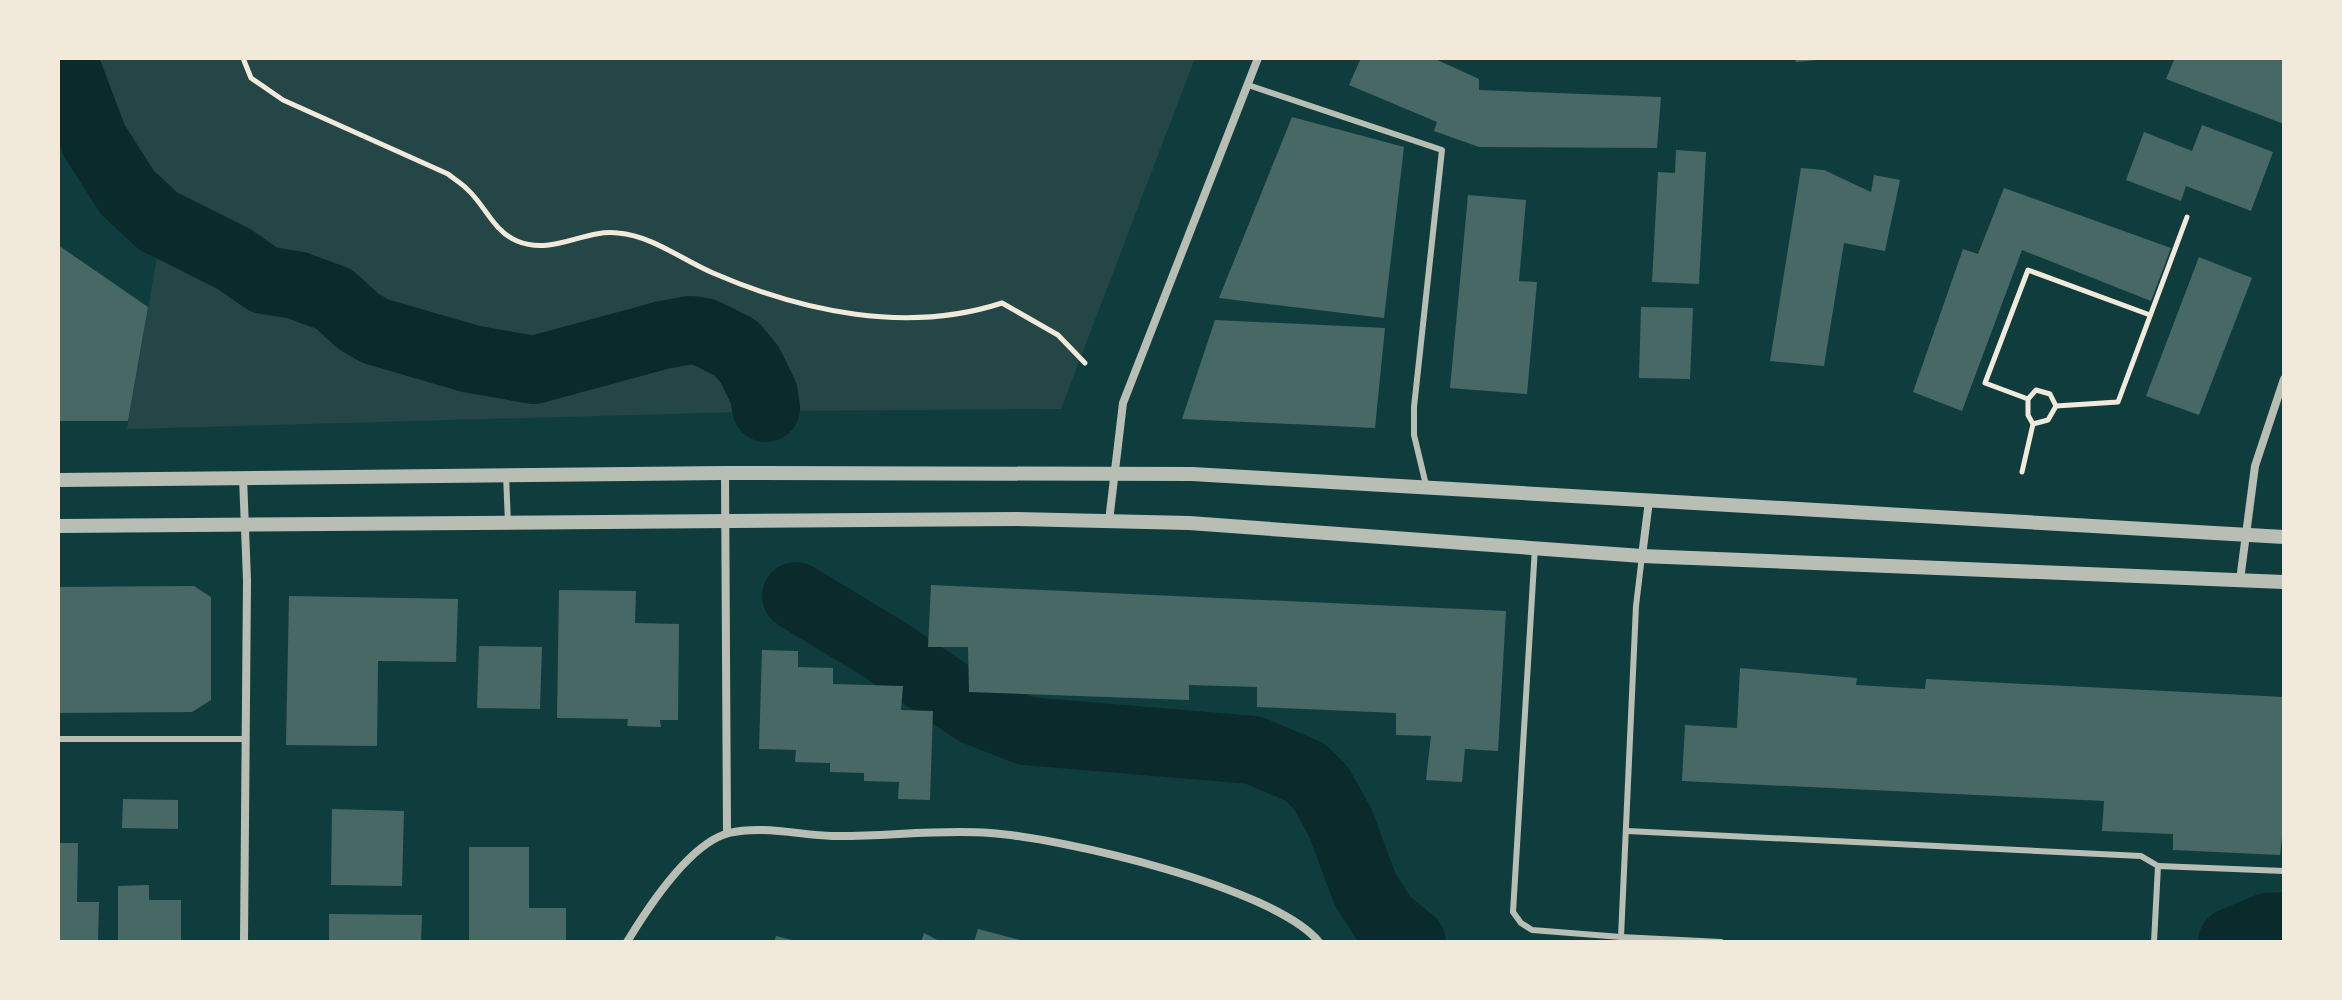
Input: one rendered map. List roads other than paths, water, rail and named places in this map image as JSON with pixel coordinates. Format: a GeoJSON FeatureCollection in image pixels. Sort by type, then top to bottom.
{"type":"FeatureCollection","features":[{"type":"Feature","properties":{"kind":"street"},"geometry":{"type":"LineString","coordinates":[[1109,521],[1123,403],[1258,58]]}},
{"type":"Feature","properties":{"kind":"street"},"geometry":{"type":"LineString","coordinates":[[2240,580],[2255,466],[2284,379]]}},
{"type":"Feature","properties":{"kind":"street"},"geometry":{"type":"LineString","coordinates":[[58,480],[1113,472],[2284,537]]}},
{"type":"Feature","properties":{"kind":"street"},"geometry":{"type":"LineString","coordinates":[[725,473],[727,833]]}},
{"type":"Feature","properties":{"kind":"street"},"geometry":{"type":"LineString","coordinates":[[243,477],[247,580],[244,942]]}},
{"type":"Feature","properties":{"kind":"street"},"geometry":{"type":"LineString","coordinates":[[1642,556],[1649,501]]}},
{"type":"Feature","properties":{"kind":"street"},"geometry":{"type":"LineString","coordinates":[[58,526],[725,520],[1189,523],[1642,556],[2284,582]]}},
{"type":"Feature","properties":{"kind":"street"},"geometry":{"type":"LineString","coordinates":[[627,942],[666,885],[697,853],[727,833],[758,831],[835,836],[987,832],[1053,841],[1239,893],[1291,918],[1319,942]]}},
{"type":"Feature","properties":{"kind":"lane"},"geometry":{"type":"LineString","coordinates":[[1248,85],[1442,150],[1414,407],[1414,435],[1427,488]]}},
{"type":"Feature","properties":{"kind":"lane"},"geometry":{"type":"LineString","coordinates":[[506,475],[508,523]]}},
{"type":"Feature","properties":{"kind":"lane"},"geometry":{"type":"LineString","coordinates":[[1535,547],[1513,912],[1521,923],[1532,930],[1721,942]]}},
{"type":"Feature","properties":{"kind":"lane"},"geometry":{"type":"LineString","coordinates":[[1621,937],[1636,606],[1642,556]]}},
{"type":"Feature","properties":{"kind":"lane"},"geometry":{"type":"LineString","coordinates":[[58,739],[246,739]]}},
{"type":"Feature","properties":{"kind":"lane"},"geometry":{"type":"LineString","coordinates":[[1627,831],[2141,856],[2158,866],[2284,871]]}},
{"type":"Feature","properties":{"kind":"lane"},"geometry":{"type":"LineString","coordinates":[[2154,942],[2158,866]]}},
{"type":"Feature","properties":{"kind":"waterway"},"geometry":{"type":"LineString","coordinates":[[63,58],[94,140],[127,192],[158,221],[234,259],[264,280],[296,285],[334,299],[358,321],[375,331],[471,359],[534,370],[663,335],[690,330],[704,332],[736,348],[750,365],[764,394],[766,408]]}},
{"type":"Feature","properties":{"kind":"waterway"},"geometry":{"type":"LineString","coordinates":[[796,596],[885,650],[975,711],[1026,731],[1253,750],[1305,772],[1321,788],[1340,822],[1365,889],[1384,919],[1412,942]]}},
{"type":"Feature","properties":{"kind":"waterway"},"geometry":{"type":"LineString","coordinates":[[2232,942],[2268,927],[2284,926]]}}]}
